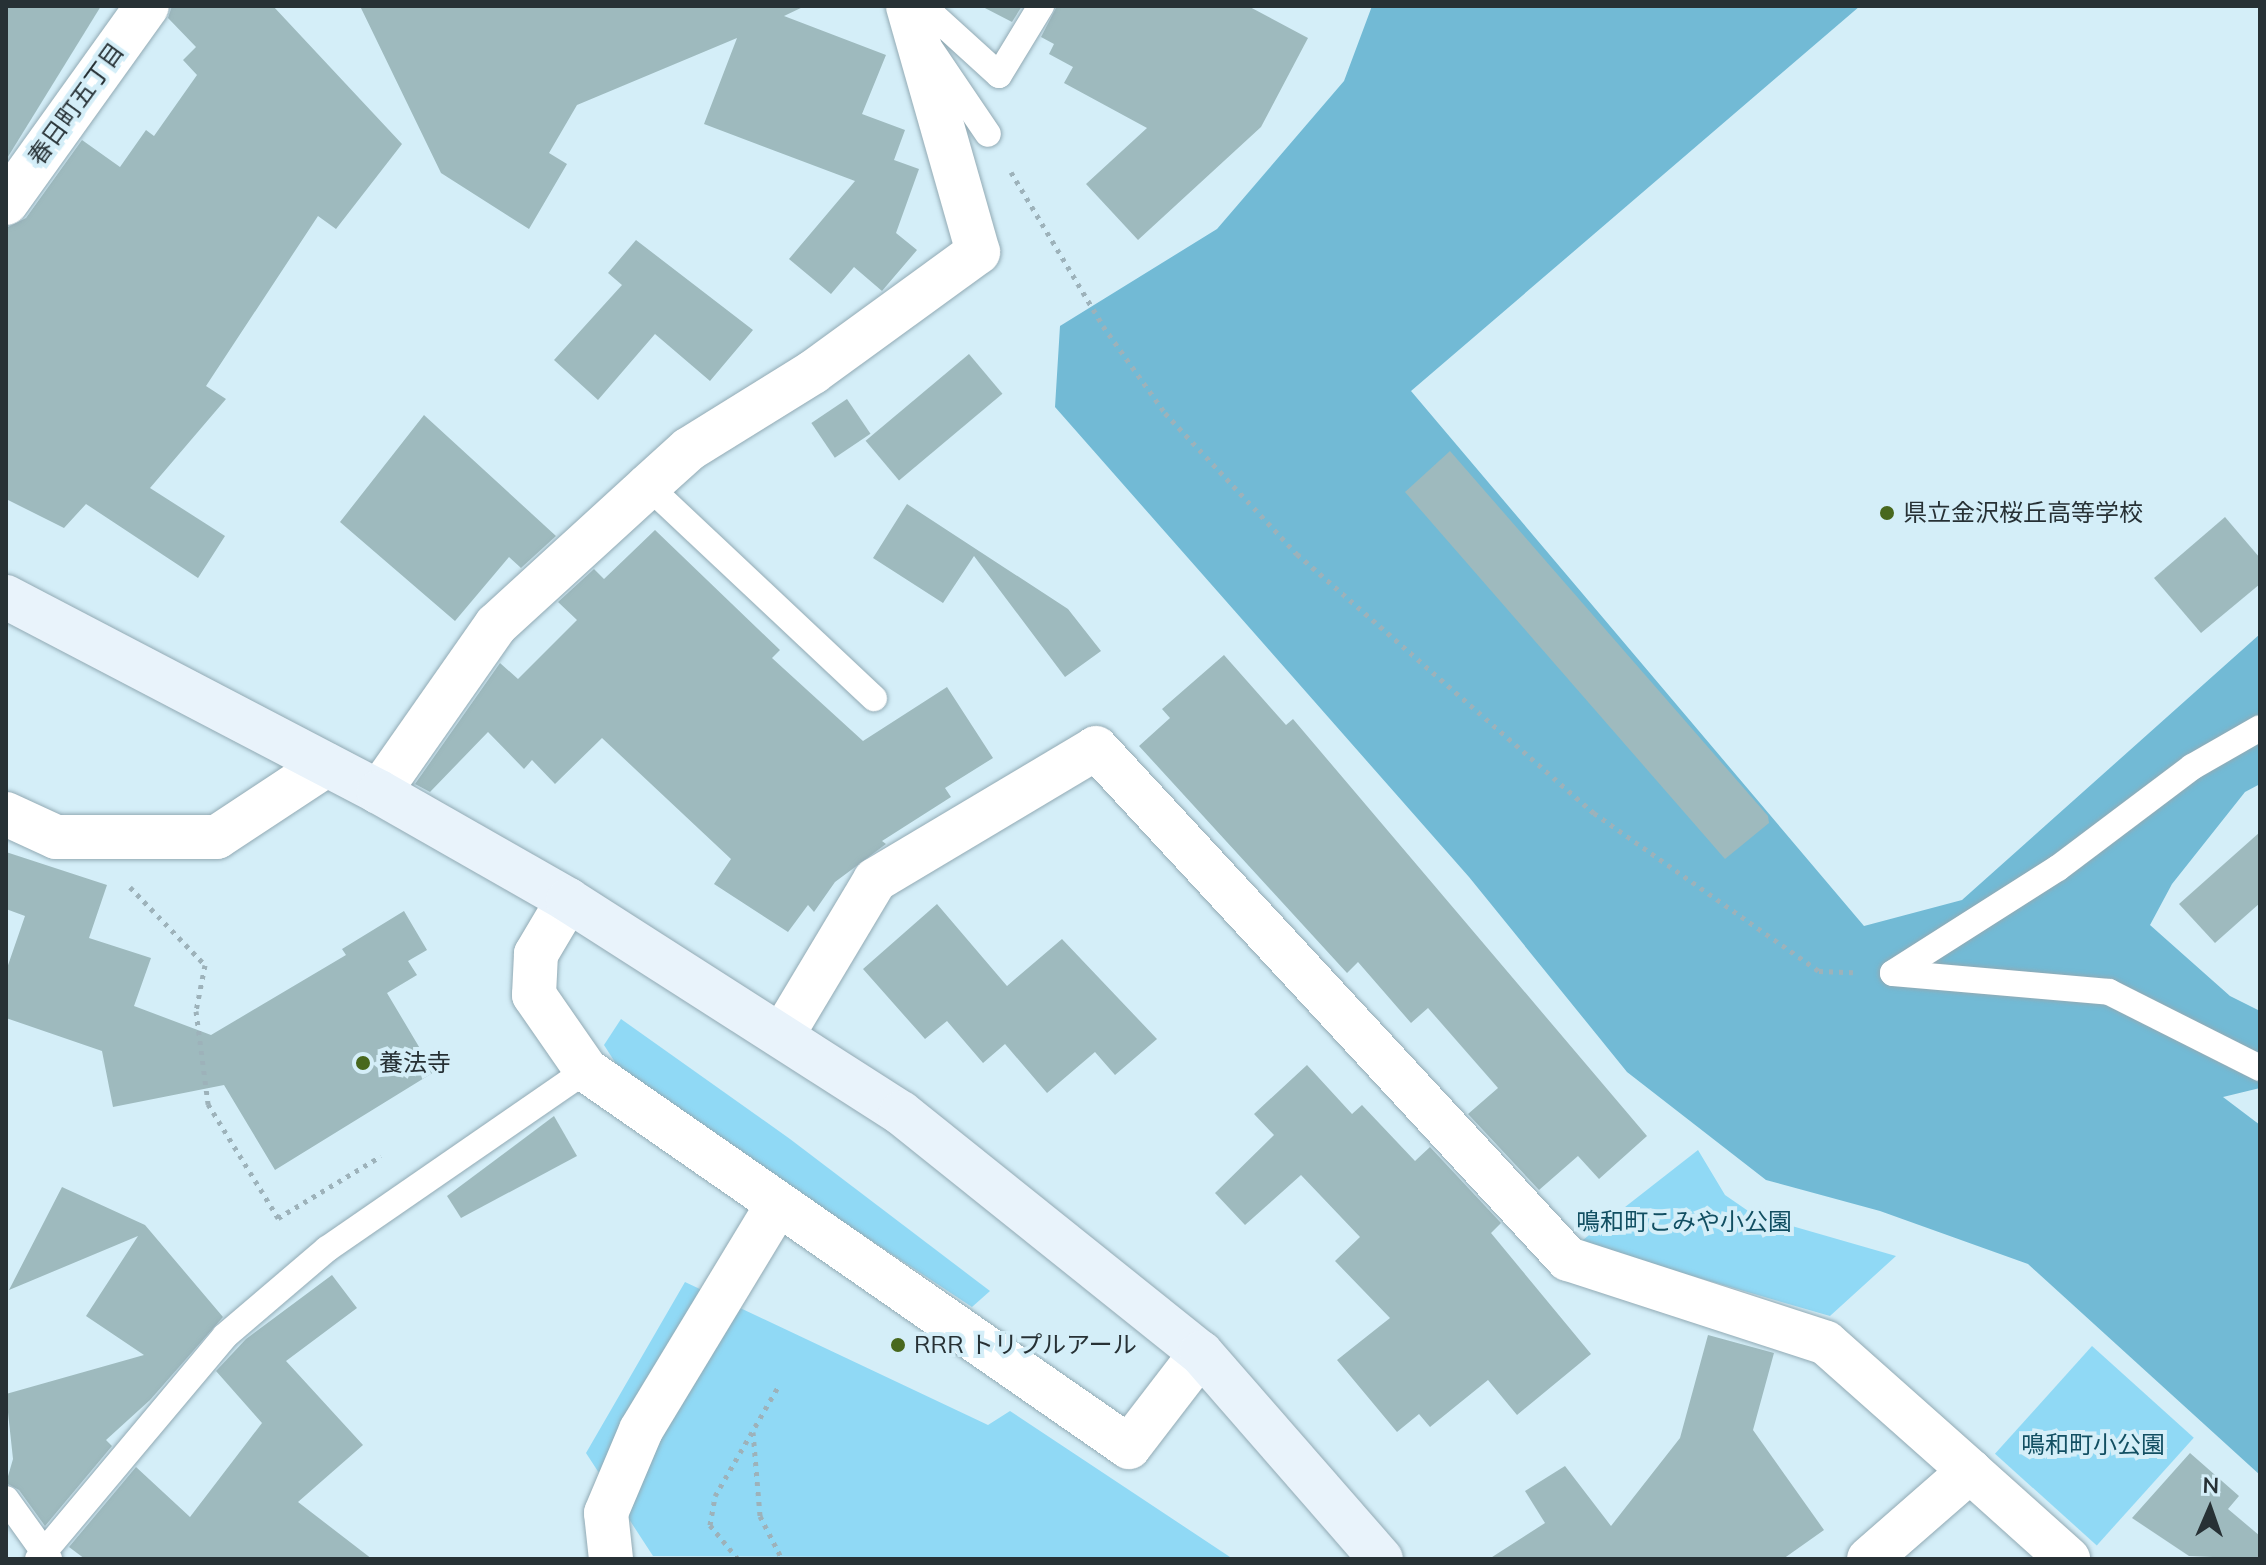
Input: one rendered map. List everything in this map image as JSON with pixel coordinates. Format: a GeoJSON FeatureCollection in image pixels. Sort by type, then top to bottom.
{"type":"FeatureCollection","features":[{"type":"Feature","properties":{"kind":"street","name":"春日町五丁目"},"geometry":{"type":"LineString","coordinates":[[6,203],[147,6]]}},
{"type":"Feature","properties":{"kind":"street"},"geometry":{"type":"LineString","coordinates":[[379,792],[496,625],[689,449],[813,372],[978,252],[910,14]]}},
{"type":"Feature","properties":{"kind":"street"},"geometry":{"type":"LineString","coordinates":[[6,597],[379,792],[568,900],[783,1034],[901,1113],[1201,1353],[1381,1559]]}},
{"type":"Feature","properties":{"kind":"street"},"geometry":{"type":"LineString","coordinates":[[783,1034],[875,880],[1096,748],[1568,1259],[1826,1343],[2068,1559]]}},
{"type":"Feature","properties":{"kind":"street"},"geometry":{"type":"LineString","coordinates":[[6,814],[56,837],[217,837],[326,765]]}},
{"type":"Feature","properties":{"kind":"street"},"geometry":{"type":"LineString","coordinates":[[568,900],[536,954],[534,995],[586,1070],[1129,1447],[1201,1353]]}},
{"type":"Feature","properties":{"kind":"street"},"geometry":{"type":"LineString","coordinates":[[611,1559],[606,1513],[641,1430],[778,1204]]}},
{"type":"Feature","properties":{"kind":"street"},"geometry":{"type":"LineString","coordinates":[[1869,1559],[1970,1471]]}},
{"type":"Feature","properties":{"kind":"lane"},"geometry":{"type":"LineString","coordinates":[[910,14],[933,15],[999,75],[1041,6]]}},
{"type":"Feature","properties":{"kind":"lane"},"geometry":{"type":"LineString","coordinates":[[910,14],[950,70],[988,134]]}},
{"type":"Feature","properties":{"kind":"lane"},"geometry":{"type":"LineString","coordinates":[[648,486],[874,698]]}},
{"type":"Feature","properties":{"kind":"lane"},"geometry":{"type":"LineString","coordinates":[[1893,973],[2058,868],[2192,767],[2260,728]]}},
{"type":"Feature","properties":{"kind":"lane"},"geometry":{"type":"LineString","coordinates":[[1893,973],[2109,992],[2260,1068]]}},
{"type":"Feature","properties":{"kind":"lane"},"geometry":{"type":"LineString","coordinates":[[6,1499],[43,1556],[225,1336],[327,1249],[586,1070]]}},
{"type":"Feature","properties":{"kind":"path"},"geometry":{"type":"LineString","coordinates":[[988,134],[1103,326],[1165,413],[1297,554],[1594,813],[1734,915],[1819,971],[1893,973]]}},
{"type":"Feature","properties":{"kind":"path"},"geometry":{"type":"LineString","coordinates":[[82,837],[205,965],[196,1011],[208,1104],[278,1218],[386,1153]]}},
{"type":"Feature","properties":{"kind":"path"},"geometry":{"type":"LineString","coordinates":[[738,1559],[710,1525],[715,1496],[778,1387]]}},
{"type":"Feature","properties":{"kind":"path"},"geometry":{"type":"LineString","coordinates":[[753,1431],[760,1516],[782,1559]]}},
{"type":"Feature","properties":{"kind":"green space"},"geometry":{"type":"Polygon","coordinates":[[[621,1019],[790,1139],[990,1291],[972,1307],[625,1078],[604,1045],[621,1019]]]}},
{"type":"Feature","properties":{"kind":"green space","name":"鳴和町こみや小公園"},"geometry":{"type":"Polygon","coordinates":[[[1698,1150],[1725,1195],[1754,1215],[1896,1256],[1830,1316],[1579,1243],[1698,1150]]]}},
{"type":"Feature","properties":{"kind":"green space"},"geometry":{"type":"Polygon","coordinates":[[[685,1282],[988,1425],[1010,1411],[1233,1559],[653,1556],[586,1453],[685,1282]]]}},
{"type":"Feature","properties":{"kind":"green space","name":"鳴和町小公園"},"geometry":{"type":"Polygon","coordinates":[[[2092,1346],[2194,1438],[2097,1545],[1995,1454],[2092,1346]]]}},
{"type":"Feature","properties":{"kind":"shaded area"},"geometry":{"type":"Polygon","coordinates":[[[1372,6],[1860,6],[1411,391],[1864,926],[1962,900],[2260,634],[2260,784],[2245,792],[2172,884],[2150,925],[2230,996],[2260,1011],[2260,1088],[2223,1097],[2260,1125],[2260,1475],[2028,1264],[1880,1211],[1766,1180],[1627,1072],[1469,877],[1055,407],[1060,326],[1217,229],[1344,81],[1372,6]]]}},
{"type":"Feature","properties":{"kind":"building"},"geometry":{"type":"Polygon","coordinates":[[[6,6],[101,6],[6,160],[6,6]]]}},
{"type":"Feature","properties":{"kind":"building"},"geometry":{"type":"Polygon","coordinates":[[[172,6],[273,6],[402,144],[336,229],[318,216],[206,386],[226,399],[150,488],[225,536],[198,578],[86,504],[64,528],[6,499],[6,228],[26,218],[82,140],[120,167],[146,130],[154,136],[197,75],[183,60],[196,47],[168,18],[172,6]]]}},
{"type":"Feature","properties":{"kind":"building"},"geometry":{"type":"Polygon","coordinates":[[[360,6],[805,6],[784,16],[886,55],[862,114],[905,130],[894,160],[919,169],[896,233],[917,250],[882,291],[854,267],[831,294],[789,259],[855,181],[704,124],[737,38],[577,105],[549,153],[567,164],[529,229],[441,173],[360,6]]]}},
{"type":"Feature","properties":{"kind":"building"},"geometry":{"type":"Polygon","coordinates":[[[981,6],[1022,6],[1012,22],[981,6]]]}},
{"type":"Feature","properties":{"kind":"building"},"geometry":{"type":"Polygon","coordinates":[[[1057,6],[1248,6],[1308,38],[1261,127],[1138,240],[1086,184],[1147,128],[1064,83],[1073,67],[1049,54],[1054,44],[1041,37],[1057,6]]]}},
{"type":"Feature","properties":{"kind":"building"},"geometry":{"type":"Polygon","coordinates":[[[636,240],[753,330],[710,381],[655,334],[598,400],[554,360],[622,285],[608,273],[636,240]]]}},
{"type":"Feature","properties":{"kind":"building"},"geometry":{"type":"Polygon","coordinates":[[[969,354],[1002,394],[899,481],[866,441],[969,354]]]}},
{"type":"Feature","properties":{"kind":"building"},"geometry":{"type":"Polygon","coordinates":[[[847,399],[870,434],[835,458],[811,423],[847,399]]]}},
{"type":"Feature","properties":{"kind":"building"},"geometry":{"type":"Polygon","coordinates":[[[424,415],[556,536],[521,568],[509,557],[455,621],[340,522],[424,415]]]}},
{"type":"Feature","properties":{"kind":"building"},"geometry":{"type":"Polygon","coordinates":[[[1450,451],[1768,816],[1769,823],[1725,859],[1405,492],[1450,451]]]}},
{"type":"Feature","properties":{"kind":"building"},"geometry":{"type":"Polygon","coordinates":[[[907,504],[1068,609],[1101,651],[1065,677],[974,556],[943,603],[873,558],[907,504]]]}},
{"type":"Feature","properties":{"kind":"building"},"geometry":{"type":"Polygon","coordinates":[[[2225,517],[2260,558],[2260,584],[2201,633],[2154,578],[2225,517]]]}},
{"type":"Feature","properties":{"kind":"building"},"geometry":{"type":"Polygon","coordinates":[[[655,530],[780,650],[772,658],[863,741],[947,687],[993,758],[945,788],[951,797],[882,841],[886,844],[835,882],[814,912],[808,905],[788,932],[714,884],[731,859],[602,738],[555,784],[532,760],[524,769],[488,732],[430,792],[415,784],[500,663],[518,679],[577,620],[558,602],[594,569],[604,579],[655,530]]]}},
{"type":"Feature","properties":{"kind":"building"},"geometry":{"type":"Polygon","coordinates":[[[1224,655],[1286,725],[1293,719],[1647,1136],[1599,1179],[1578,1156],[1539,1190],[1468,1114],[1498,1088],[1428,1008],[1411,1023],[1358,962],[1347,973],[1139,746],[1170,718],[1162,709],[1224,655]]]}},
{"type":"Feature","properties":{"kind":"building"},"geometry":{"type":"Polygon","coordinates":[[[2260,832],[2260,903],[2215,943],[2179,904],[2260,832]]]}},
{"type":"Feature","properties":{"kind":"building"},"geometry":{"type":"Polygon","coordinates":[[[6,852],[107,885],[89,938],[151,958],[134,1006],[211,1035],[346,955],[342,949],[404,911],[427,950],[408,961],[417,975],[387,993],[434,1072],[275,1170],[224,1085],[113,1107],[102,1051],[6,1018],[6,971],[25,916],[6,909],[6,852]]]}},
{"type":"Feature","properties":{"kind":"building"},"geometry":{"type":"Polygon","coordinates":[[[937,904],[1007,986],[1062,939],[1157,1039],[1115,1075],[1095,1052],[1047,1093],[1005,1044],[983,1063],[947,1021],[925,1039],[863,969],[937,904]]]}},
{"type":"Feature","properties":{"kind":"building"},"geometry":{"type":"Polygon","coordinates":[[[1307,1065],[1352,1114],[1362,1105],[1415,1161],[1430,1147],[1501,1223],[1491,1233],[1591,1354],[1517,1415],[1488,1380],[1430,1427],[1419,1414],[1397,1432],[1337,1360],[1390,1318],[1335,1261],[1360,1237],[1301,1175],[1245,1225],[1215,1193],[1274,1135],[1254,1114],[1307,1065]]]}},
{"type":"Feature","properties":{"kind":"building"},"geometry":{"type":"Polygon","coordinates":[[[554,1116],[577,1156],[461,1218],[447,1196],[554,1116]]]}},
{"type":"Feature","properties":{"kind":"building"},"geometry":{"type":"Polygon","coordinates":[[[62,1187],[145,1225],[223,1317],[150,1400],[106,1440],[112,1446],[45,1526],[19,1490],[6,1483],[13,1459],[6,1394],[144,1355],[86,1316],[138,1236],[9,1290],[62,1187]]]}},
{"type":"Feature","properties":{"kind":"building"},"geometry":{"type":"Polygon","coordinates":[[[332,1275],[357,1308],[286,1361],[363,1445],[298,1502],[372,1559],[85,1559],[69,1547],[136,1467],[190,1517],[262,1423],[216,1371],[246,1339],[332,1275]]]}},
{"type":"Feature","properties":{"kind":"building"},"geometry":{"type":"Polygon","coordinates":[[[1708,1335],[1774,1353],[1753,1430],[1824,1530],[1783,1559],[1489,1559],[1545,1523],[1525,1491],[1565,1466],[1611,1526],[1680,1438],[1708,1335]]]}},
{"type":"Feature","properties":{"kind":"building"},"geometry":{"type":"Polygon","coordinates":[[[2190,1453],[2239,1496],[2228,1509],[2260,1536],[2260,1559],[2189,1556],[2132,1518],[2190,1453]]]}},
{"type":"Feature","properties":{"kind":"place","name":"県立金沢桜丘高等学校"},"geometry":{"type":"Point","coordinates":[1887,513]}},
{"type":"Feature","properties":{"kind":"place","name":"養法寺"},"geometry":{"type":"Point","coordinates":[363,1063]}},
{"type":"Feature","properties":{"kind":"place","name":"RRR トリプルアール"},"geometry":{"type":"Point","coordinates":[898,1345]}}]}
